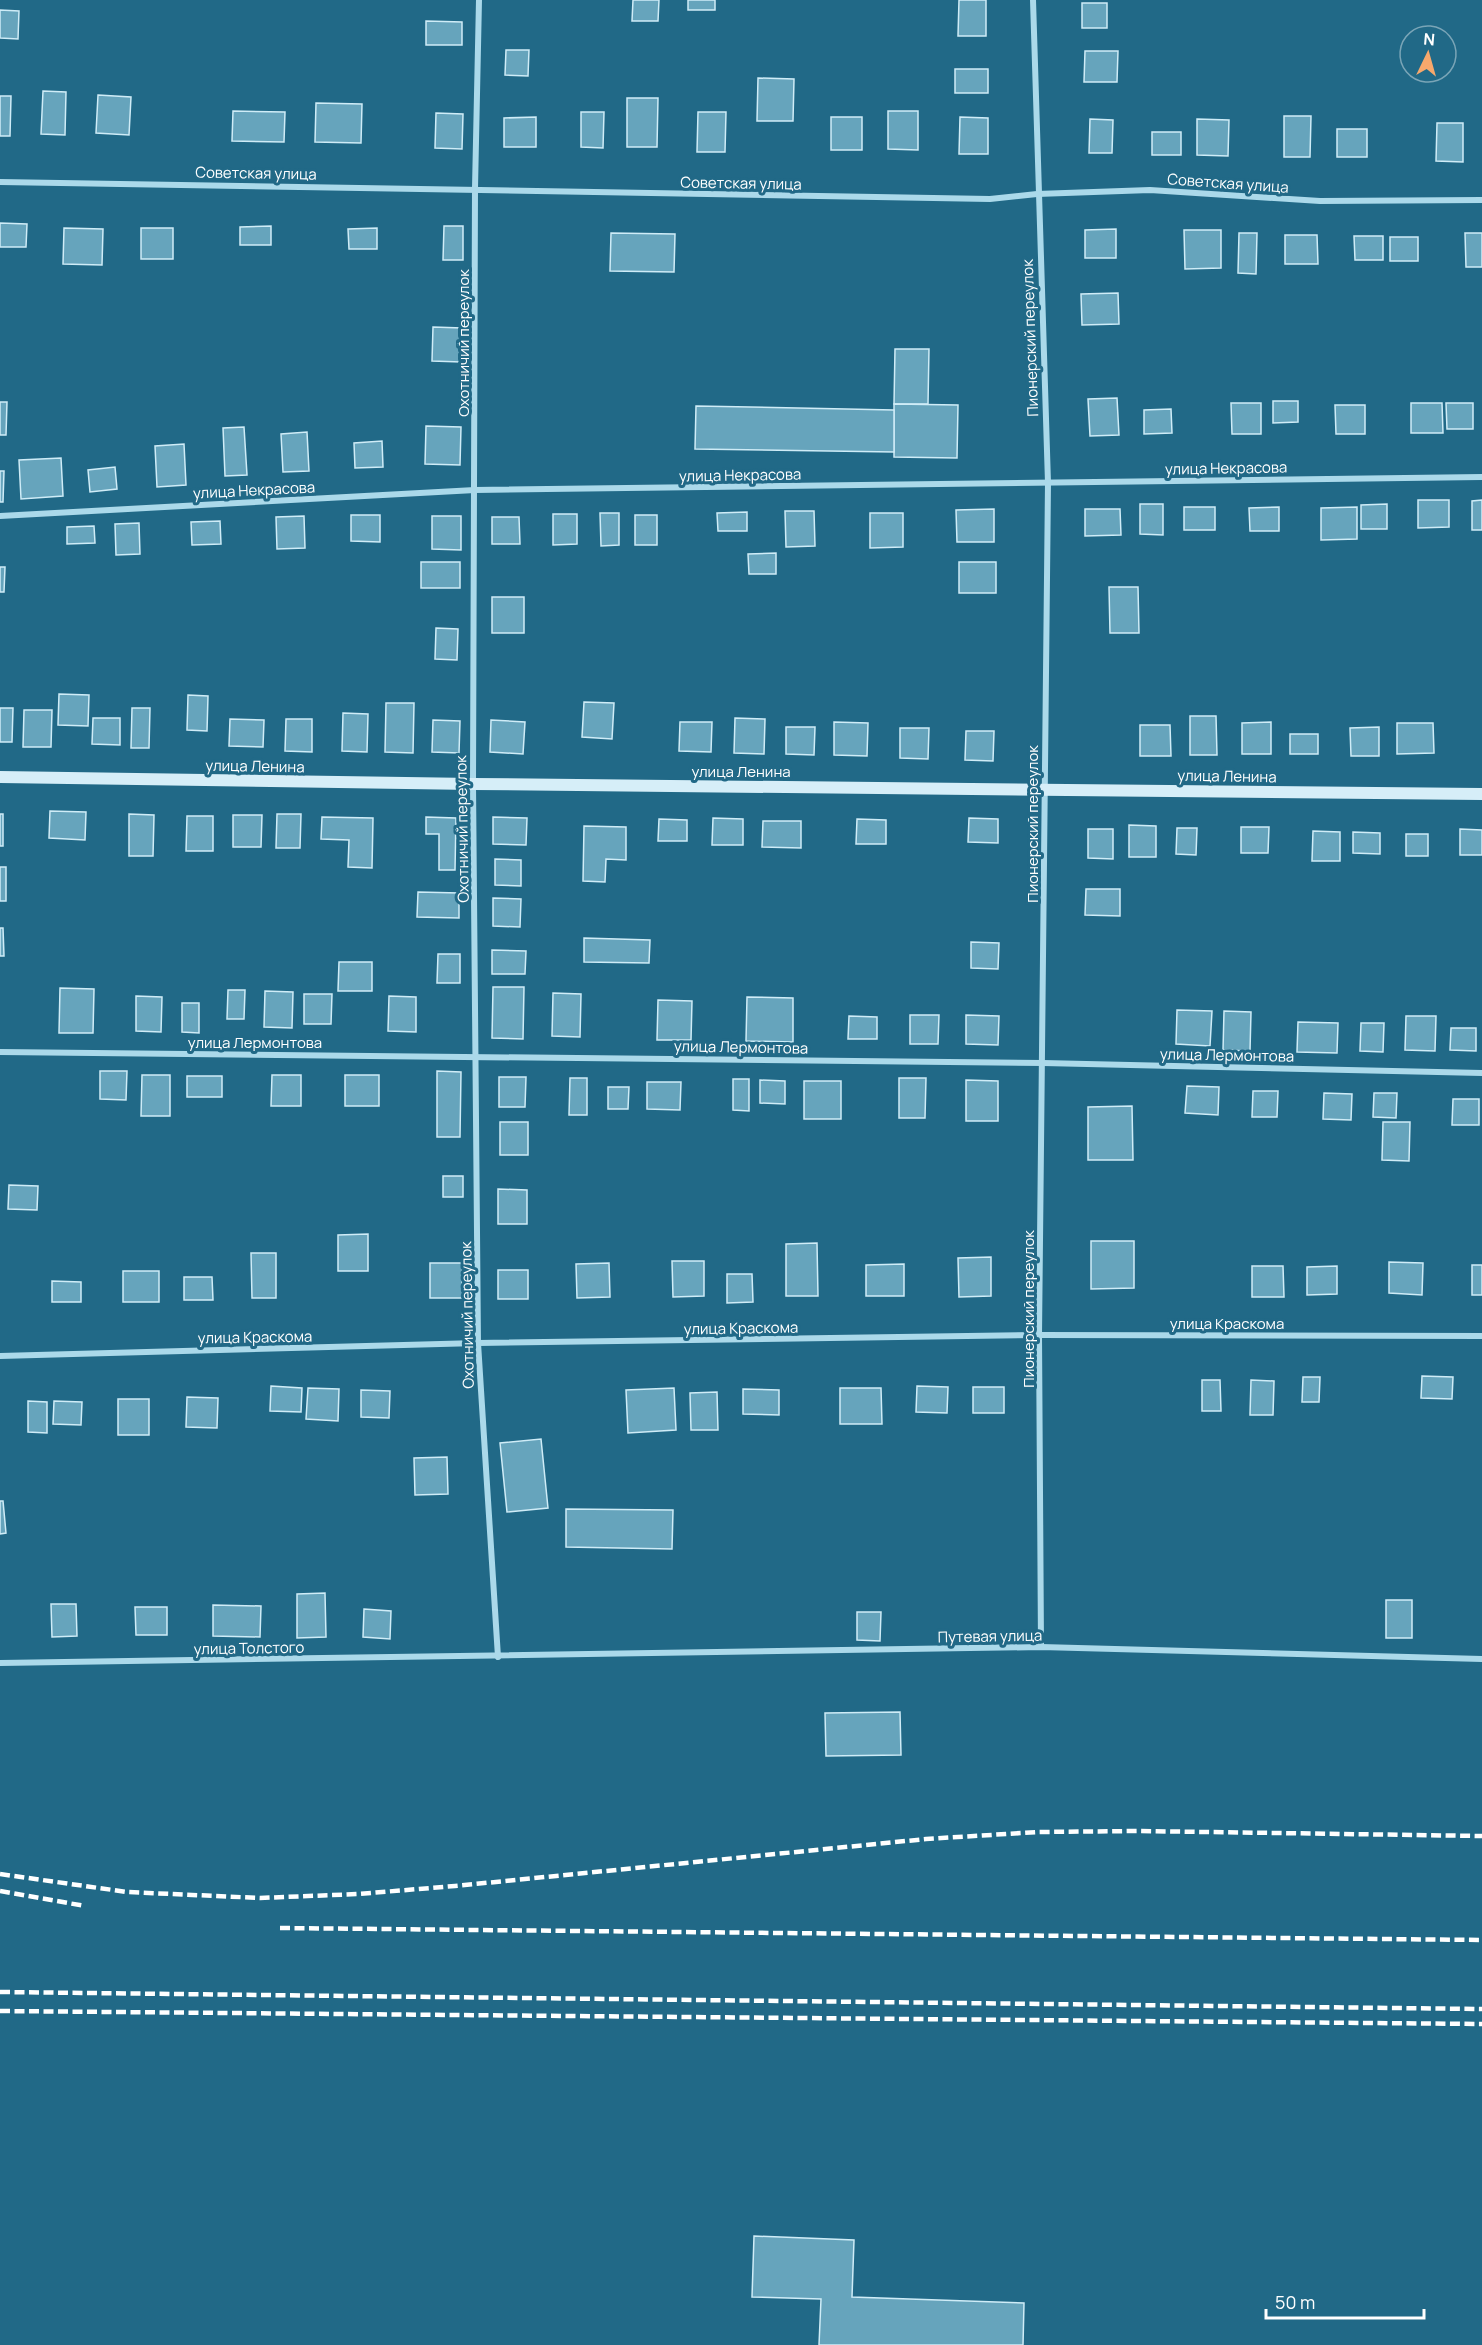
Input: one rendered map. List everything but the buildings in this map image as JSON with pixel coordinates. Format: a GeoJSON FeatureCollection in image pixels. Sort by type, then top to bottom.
{"type":"FeatureCollection","features":[{"type":"Feature","properties":{"kind":"main road","name":"улица Ленина"},"geometry":{"type":"LineString","coordinates":[[0,777],[1482,794]]}},
{"type":"Feature","properties":{"kind":"street","name":"Охотничий переулок"},"geometry":{"type":"LineString","coordinates":[[480,0],[475,188],[473,784],[478,1343],[498,1657]]}},
{"type":"Feature","properties":{"kind":"street","name":"Пионерский переулок"},"geometry":{"type":"LineString","coordinates":[[1033,0],[1037,194],[1048,483],[1039,1335],[1041,1647]]}},
{"type":"Feature","properties":{"kind":"street","name":"Советская улица"},"geometry":{"type":"LineString","coordinates":[[0,182],[475,188],[990,199],[1037,194],[1150,190],[1320,201],[1482,200]]}},
{"type":"Feature","properties":{"kind":"street","name":"улица Некрасова"},"geometry":{"type":"LineString","coordinates":[[0,516],[475,490],[1482,477]]}},
{"type":"Feature","properties":{"kind":"street","name":"улица Лермонтова"},"geometry":{"type":"LineString","coordinates":[[0,1053],[1043,1063],[1482,1073]]}},
{"type":"Feature","properties":{"kind":"street","name":"улица Краскома"},"geometry":{"type":"LineString","coordinates":[[0,1356],[478,1343],[1039,1335],[1482,1336]]}},
{"type":"Feature","properties":{"kind":"street","name":"Путевая улица"},"geometry":{"type":"LineString","coordinates":[[498,1657],[1041,1647],[1482,1659]]}},
{"type":"Feature","properties":{"kind":"street","name":"улица Толстого"},"geometry":{"type":"LineString","coordinates":[[0,1663],[498,1657]]}},
{"type":"Feature","properties":{"kind":"railway"},"geometry":{"type":"LineString","coordinates":[[0,1874],[127,1892],[260,1898],[358,1894],[455,1886],[926,1839],[1038,1832],[1139,1831],[1482,1836]]}},
{"type":"Feature","properties":{"kind":"railway"},"geometry":{"type":"LineString","coordinates":[[0,1891],[85,1906]]}},
{"type":"Feature","properties":{"kind":"railway"},"geometry":{"type":"LineString","coordinates":[[280,1928],[1482,1940]]}},
{"type":"Feature","properties":{"kind":"railway"},"geometry":{"type":"LineString","coordinates":[[0,1992],[1482,2009]]}},
{"type":"Feature","properties":{"kind":"railway"},"geometry":{"type":"LineString","coordinates":[[0,2011],[1482,2024]]}}]}
